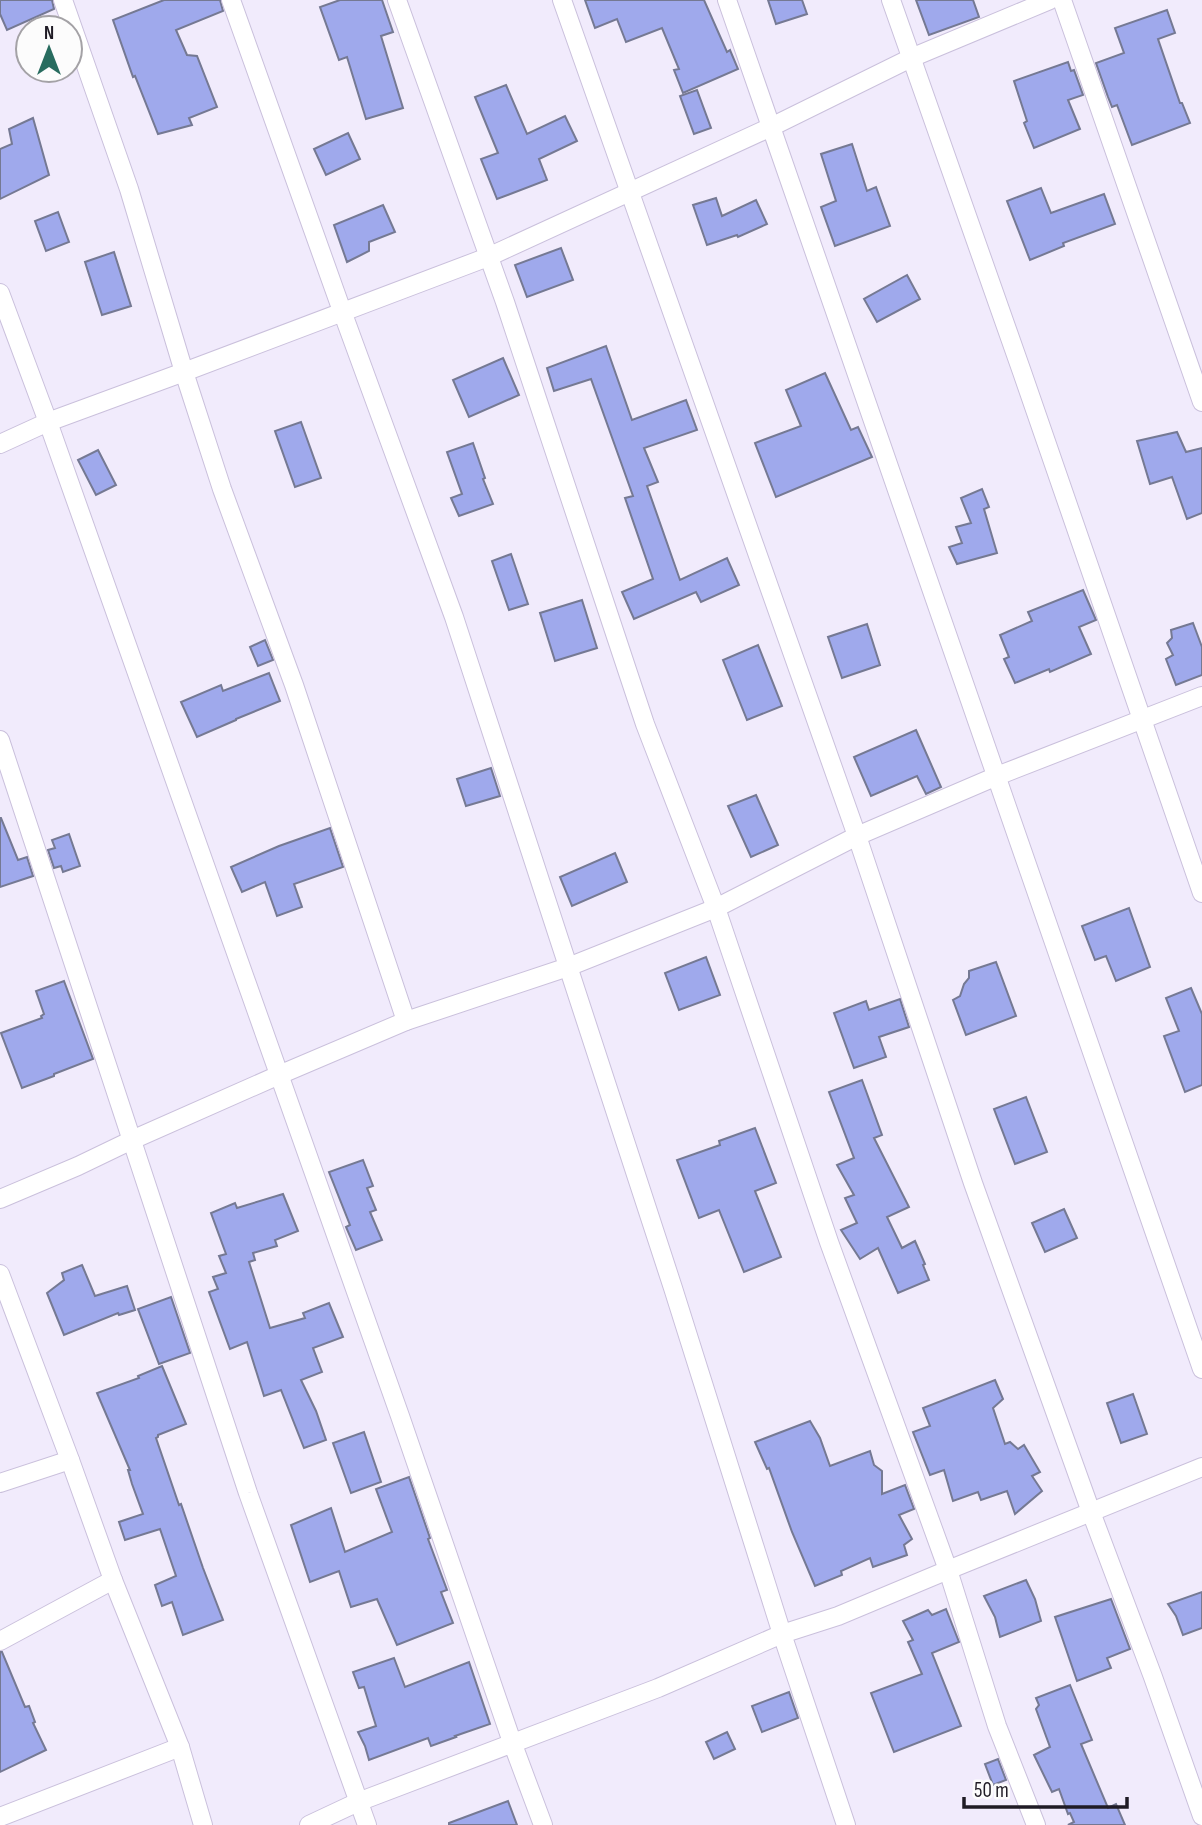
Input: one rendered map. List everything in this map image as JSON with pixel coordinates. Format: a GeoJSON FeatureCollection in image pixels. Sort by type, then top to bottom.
{"type":"FeatureCollection","features":[{"type":"Feature","properties":{"kind":"street"},"geometry":{"type":"LineString","coordinates":[[63,0],[129,189],[222,489],[294,685],[406,1021]]}},
{"type":"Feature","properties":{"kind":"street"},"geometry":{"type":"LineString","coordinates":[[231,0],[454,617],[846,1825]]}},
{"type":"Feature","properties":{"kind":"street"},"geometry":{"type":"LineString","coordinates":[[397,0],[505,302],[645,724],[716,908],[829,1242],[948,1570],[997,1726],[1035,1825]]}},
{"type":"Feature","properties":{"kind":"street"},"geometry":{"type":"LineString","coordinates":[[562,0],[856,836],[972,1183],[1202,1816]]}},
{"type":"Feature","properties":{"kind":"street"},"geometry":{"type":"LineString","coordinates":[[727,0],[1202,1369]]}},
{"type":"Feature","properties":{"kind":"street"},"geometry":{"type":"LineString","coordinates":[[891,0],[1202,894]]}},
{"type":"Feature","properties":{"kind":"street"},"geometry":{"type":"LineString","coordinates":[[0,444],[48,422],[488,257],[771,127],[911,58],[1050,0]]}},
{"type":"Feature","properties":{"kind":"street"},"geometry":{"type":"LineString","coordinates":[[1062,0],[1202,401]]}},
{"type":"Feature","properties":{"kind":"street"},"geometry":{"type":"LineString","coordinates":[[0,293],[48,422],[543,1825]]}},
{"type":"Feature","properties":{"kind":"street"},"geometry":{"type":"LineString","coordinates":[[0,1199],[279,1074],[406,1021],[568,967],[716,908],[856,836],[997,776],[1202,696]]}},
{"type":"Feature","properties":{"kind":"street"},"geometry":{"type":"LineString","coordinates":[[0,740],[248,1493],[367,1825]]}},
{"type":"Feature","properties":{"kind":"street"},"geometry":{"type":"LineString","coordinates":[[0,1274],[113,1580],[180,1748],[203,1825]]}},
{"type":"Feature","properties":{"kind":"street"},"geometry":{"type":"LineString","coordinates":[[0,1483],[70,1460]]}},
{"type":"Feature","properties":{"kind":"street"},"geometry":{"type":"LineString","coordinates":[[309,1825],[358,1802],[658,1688],[782,1634],[838,1616],[1202,1466]]}},
{"type":"Feature","properties":{"kind":"street"},"geometry":{"type":"LineString","coordinates":[[0,1641],[113,1580]]}},
{"type":"Feature","properties":{"kind":"street"},"geometry":{"type":"LineString","coordinates":[[0,1817],[180,1748]]}},
{"type":"Feature","properties":{"kind":"building"},"geometry":{"type":"Polygon","coordinates":[[[0,0],[52,0],[54,9],[43,14],[14,14],[14,27],[7,30],[0,14],[0,0]]]}},
{"type":"Feature","properties":{"kind":"building"},"geometry":{"type":"Polygon","coordinates":[[[164,0],[220,0],[223,11],[176,30],[187,55],[197,56],[217,107],[189,118],[192,125],[158,134],[135,76],[133,77],[113,20],[164,0]]]}},
{"type":"Feature","properties":{"kind":"building"},"geometry":{"type":"Polygon","coordinates":[[[340,0],[382,0],[393,32],[381,36],[403,108],[366,119],[347,57],[339,60],[320,7],[340,0]]]}},
{"type":"Feature","properties":{"kind":"building"},"geometry":{"type":"Polygon","coordinates":[[[585,0],[704,0],[727,52],[730,50],[738,69],[683,93],[674,70],[679,69],[662,28],[626,42],[617,19],[595,28],[585,0]]]}},
{"type":"Feature","properties":{"kind":"building"},"geometry":{"type":"Polygon","coordinates":[[[768,0],[802,0],[807,14],[776,24],[768,0]]]}},
{"type":"Feature","properties":{"kind":"building"},"geometry":{"type":"Polygon","coordinates":[[[916,0],[973,0],[979,17],[929,35],[916,0]]]}},
{"type":"Feature","properties":{"kind":"building"},"geometry":{"type":"Polygon","coordinates":[[[1167,10],[1175,33],[1158,39],[1180,103],[1190,123],[1132,145],[1117,105],[1112,107],[1096,63],[1124,53],[1115,28],[1167,10]]]}},
{"type":"Feature","properties":{"kind":"building"},"geometry":{"type":"Polygon","coordinates":[[[1068,62],[1071,71],[1074,70],[1083,95],[1068,100],[1080,129],[1034,148],[1024,123],[1027,121],[1014,81],[1068,62]]]}},
{"type":"Feature","properties":{"kind":"building"},"geometry":{"type":"Polygon","coordinates":[[[506,85],[527,134],[565,116],[577,141],[539,159],[547,180],[497,199],[481,159],[498,153],[475,97],[506,85]]]}},
{"type":"Feature","properties":{"kind":"building"},"geometry":{"type":"Polygon","coordinates":[[[697,90],[711,128],[694,134],[680,96],[697,90]]]}},
{"type":"Feature","properties":{"kind":"building"},"geometry":{"type":"Polygon","coordinates":[[[33,118],[49,175],[0,199],[0,149],[12,144],[9,129],[33,118]]]}},
{"type":"Feature","properties":{"kind":"building"},"geometry":{"type":"Polygon","coordinates":[[[348,133],[360,159],[326,175],[314,149],[348,133]]]}},
{"type":"Feature","properties":{"kind":"building"},"geometry":{"type":"Polygon","coordinates":[[[852,144],[867,191],[876,187],[890,226],[835,246],[821,207],[836,201],[821,154],[852,144]]]}},
{"type":"Feature","properties":{"kind":"building"},"geometry":{"type":"Polygon","coordinates":[[[1041,188],[1051,213],[1104,194],[1115,224],[1063,243],[1064,246],[1030,260],[1007,201],[1041,188]]]}},
{"type":"Feature","properties":{"kind":"building"},"geometry":{"type":"Polygon","coordinates":[[[716,198],[722,216],[756,200],[767,224],[738,237],[737,235],[707,245],[693,205],[716,198]]]}},
{"type":"Feature","properties":{"kind":"building"},"geometry":{"type":"Polygon","coordinates":[[[383,205],[395,232],[369,242],[369,251],[347,262],[334,225],[383,205]]]}},
{"type":"Feature","properties":{"kind":"building"},"geometry":{"type":"Polygon","coordinates":[[[58,212],[69,242],[46,251],[35,221],[58,212]]]}},
{"type":"Feature","properties":{"kind":"building"},"geometry":{"type":"Polygon","coordinates":[[[561,248],[573,280],[527,297],[515,265],[561,248]]]}},
{"type":"Feature","properties":{"kind":"building"},"geometry":{"type":"Polygon","coordinates":[[[114,252],[131,306],[102,315],[85,262],[114,252]]]}},
{"type":"Feature","properties":{"kind":"building"},"geometry":{"type":"Polygon","coordinates":[[[907,275],[920,299],[877,322],[864,299],[907,275]]]}},
{"type":"Feature","properties":{"kind":"building"},"geometry":{"type":"Polygon","coordinates":[[[606,346],[632,420],[686,400],[697,430],[644,448],[658,482],[647,486],[680,580],[727,558],[739,585],[701,602],[696,592],[634,619],[622,592],[653,579],[625,498],[633,496],[591,379],[554,391],[547,368],[606,346]]]}},
{"type":"Feature","properties":{"kind":"building"},"geometry":{"type":"Polygon","coordinates":[[[503,358],[519,395],[469,417],[453,380],[503,358]]]}},
{"type":"Feature","properties":{"kind":"building"},"geometry":{"type":"Polygon","coordinates":[[[825,373],[851,430],[858,427],[872,457],[776,497],[755,443],[801,426],[786,390],[825,373]]]}},
{"type":"Feature","properties":{"kind":"building"},"geometry":{"type":"Polygon","coordinates":[[[301,422],[321,478],[295,487],[275,431],[301,422]]]}},
{"type":"Feature","properties":{"kind":"building"},"geometry":{"type":"Polygon","coordinates":[[[1177,432],[1186,452],[1202,448],[1202,513],[1187,519],[1172,477],[1150,484],[1137,441],[1177,432]]]}},
{"type":"Feature","properties":{"kind":"building"},"geometry":{"type":"Polygon","coordinates":[[[473,443],[493,504],[459,516],[451,498],[462,494],[447,452],[473,443]]]}},
{"type":"Feature","properties":{"kind":"building"},"geometry":{"type":"Polygon","coordinates":[[[98,450],[116,485],[96,495],[78,460],[98,450]]]}},
{"type":"Feature","properties":{"kind":"building"},"geometry":{"type":"Polygon","coordinates":[[[982,489],[989,507],[984,509],[997,553],[957,564],[949,547],[962,543],[956,527],[971,523],[961,498],[982,489]]]}},
{"type":"Feature","properties":{"kind":"building"},"geometry":{"type":"Polygon","coordinates":[[[511,554],[528,604],[509,610],[492,561],[511,554]]]}},
{"type":"Feature","properties":{"kind":"building"},"geometry":{"type":"Polygon","coordinates":[[[1083,590],[1096,620],[1079,627],[1091,654],[1050,672],[1049,669],[1015,683],[1004,659],[1009,657],[1000,635],[1032,621],[1028,612],[1083,590]]]}},
{"type":"Feature","properties":{"kind":"building"},"geometry":{"type":"Polygon","coordinates":[[[582,600],[597,648],[555,661],[540,613],[582,600]]]}},
{"type":"Feature","properties":{"kind":"building"},"geometry":{"type":"Polygon","coordinates":[[[1193,623],[1202,647],[1202,675],[1176,685],[1166,659],[1173,655],[1167,643],[1172,638],[1171,630],[1193,623]]]}},
{"type":"Feature","properties":{"kind":"building"},"geometry":{"type":"Polygon","coordinates":[[[867,624],[880,665],[842,678],[828,637],[867,624]]]}},
{"type":"Feature","properties":{"kind":"building"},"geometry":{"type":"Polygon","coordinates":[[[265,640],[273,660],[258,666],[250,647],[265,640]]]}},
{"type":"Feature","properties":{"kind":"building"},"geometry":{"type":"Polygon","coordinates":[[[758,645],[782,706],[747,720],[723,660],[758,645]]]}},
{"type":"Feature","properties":{"kind":"building"},"geometry":{"type":"Polygon","coordinates":[[[269,673],[280,701],[197,737],[181,702],[221,685],[223,691],[269,673]]]}},
{"type":"Feature","properties":{"kind":"building"},"geometry":{"type":"Polygon","coordinates":[[[916,730],[941,787],[926,794],[917,776],[871,796],[854,757],[916,730]]]}},
{"type":"Feature","properties":{"kind":"building"},"geometry":{"type":"Polygon","coordinates":[[[491,768],[500,796],[466,806],[457,779],[491,768]]]}},
{"type":"Feature","properties":{"kind":"building"},"geometry":{"type":"Polygon","coordinates":[[[756,795],[778,845],[751,857],[728,806],[756,795]]]}},
{"type":"Feature","properties":{"kind":"building"},"geometry":{"type":"Polygon","coordinates":[[[0,818],[18,860],[27,857],[33,876],[0,887],[0,818]]]}},
{"type":"Feature","properties":{"kind":"building"},"geometry":{"type":"Polygon","coordinates":[[[330,828],[343,867],[294,884],[302,907],[277,916],[265,882],[242,892],[231,867],[330,828]]]}},
{"type":"Feature","properties":{"kind":"building"},"geometry":{"type":"Polygon","coordinates":[[[69,834],[80,866],[63,872],[61,866],[54,868],[48,850],[55,848],[52,840],[69,834]]]}},
{"type":"Feature","properties":{"kind":"building"},"geometry":{"type":"Polygon","coordinates":[[[615,853],[627,882],[572,906],[560,877],[615,853]]]}},
{"type":"Feature","properties":{"kind":"building"},"geometry":{"type":"Polygon","coordinates":[[[1129,908],[1150,967],[1116,981],[1106,956],[1095,960],[1082,926],[1129,908]]]}},
{"type":"Feature","properties":{"kind":"building"},"geometry":{"type":"Polygon","coordinates":[[[706,957],[720,995],[679,1010],[665,973],[706,957]]]}},
{"type":"Feature","properties":{"kind":"building"},"geometry":{"type":"Polygon","coordinates":[[[996,962],[1016,1016],[966,1035],[953,1000],[960,996],[969,978],[969,971],[996,962]]]}},
{"type":"Feature","properties":{"kind":"building"},"geometry":{"type":"Polygon","coordinates":[[[64,981],[93,1059],[22,1088],[1,1033],[42,1018],[44,1014],[36,991],[64,981]]]}},
{"type":"Feature","properties":{"kind":"building"},"geometry":{"type":"Polygon","coordinates":[[[1191,988],[1202,1014],[1202,1085],[1185,1092],[1164,1036],[1179,1031],[1166,998],[1191,988]]]}},
{"type":"Feature","properties":{"kind":"building"},"geometry":{"type":"Polygon","coordinates":[[[900,999],[909,1027],[879,1037],[886,1057],[854,1068],[834,1013],[866,1001],[869,1010],[900,999]]]}},
{"type":"Feature","properties":{"kind":"building"},"geometry":{"type":"Polygon","coordinates":[[[862,1080],[882,1135],[874,1138],[909,1207],[887,1217],[902,1248],[915,1241],[929,1280],[898,1293],[878,1248],[860,1259],[841,1230],[857,1223],[845,1198],[854,1195],[837,1165],[854,1158],[829,1092],[862,1080]]]}},
{"type":"Feature","properties":{"kind":"building"},"geometry":{"type":"Polygon","coordinates":[[[1026,1097],[1047,1152],[1015,1164],[994,1109],[1026,1097]]]}},
{"type":"Feature","properties":{"kind":"building"},"geometry":{"type":"Polygon","coordinates":[[[755,1128],[776,1183],[755,1191],[781,1257],[744,1272],[719,1210],[699,1218],[677,1160],[720,1145],[719,1141],[755,1128]]]}},
{"type":"Feature","properties":{"kind":"building"},"geometry":{"type":"Polygon","coordinates":[[[363,1160],[373,1186],[367,1188],[376,1210],[370,1212],[382,1240],[356,1250],[346,1227],[350,1225],[329,1172],[363,1160]]]}},
{"type":"Feature","properties":{"kind":"building"},"geometry":{"type":"Polygon","coordinates":[[[283,1194],[298,1231],[275,1240],[277,1246],[253,1253],[255,1260],[249,1262],[270,1328],[305,1318],[303,1313],[329,1303],[343,1337],[313,1348],[322,1372],[301,1380],[326,1440],[304,1448],[281,1390],[264,1396],[247,1342],[230,1349],[209,1292],[218,1289],[213,1277],[226,1273],[219,1256],[226,1254],[211,1213],[235,1203],[237,1208],[283,1194]]]}},
{"type":"Feature","properties":{"kind":"building"},"geometry":{"type":"Polygon","coordinates":[[[1064,1209],[1077,1238],[1045,1252],[1032,1223],[1064,1209]]]}},
{"type":"Feature","properties":{"kind":"building"},"geometry":{"type":"Polygon","coordinates":[[[82,1265],[95,1296],[127,1286],[135,1310],[119,1315],[118,1313],[64,1335],[47,1293],[64,1280],[62,1273],[82,1265]]]}},
{"type":"Feature","properties":{"kind":"building"},"geometry":{"type":"Polygon","coordinates":[[[171,1297],[190,1353],[159,1364],[138,1309],[171,1297]]]}},
{"type":"Feature","properties":{"kind":"building"},"geometry":{"type":"Polygon","coordinates":[[[162,1366],[186,1424],[156,1438],[223,1620],[183,1635],[172,1602],[162,1606],[155,1585],[176,1576],[160,1529],[125,1540],[119,1522],[143,1514],[130,1470],[97,1393],[139,1378],[138,1376],[162,1366]]]}},
{"type":"Feature","properties":{"kind":"building"},"geometry":{"type":"Polygon","coordinates":[[[995,1380],[1003,1399],[993,1408],[1005,1444],[1010,1442],[1018,1449],[1024,1445],[1040,1472],[1032,1476],[1042,1491],[1015,1514],[1007,1491],[981,1500],[978,1492],[953,1501],[944,1470],[930,1475],[913,1432],[930,1426],[923,1408],[995,1380]]]}},
{"type":"Feature","properties":{"kind":"building"},"geometry":{"type":"Polygon","coordinates":[[[1133,1394],[1147,1434],[1121,1443],[1107,1403],[1133,1394]]]}},
{"type":"Feature","properties":{"kind":"building"},"geometry":{"type":"Polygon","coordinates":[[[810,1421],[820,1438],[830,1466],[870,1451],[874,1465],[882,1471],[882,1494],[905,1485],[914,1509],[899,1515],[912,1539],[904,1545],[907,1555],[873,1567],[870,1558],[841,1571],[842,1575],[815,1586],[769,1468],[767,1469],[755,1442],[810,1421]]]}},
{"type":"Feature","properties":{"kind":"building"},"geometry":{"type":"Polygon","coordinates":[[[364,1432],[381,1482],[351,1493],[333,1443],[364,1432]]]}},
{"type":"Feature","properties":{"kind":"building"},"geometry":{"type":"Polygon","coordinates":[[[409,1477],[447,1590],[441,1592],[453,1623],[397,1645],[377,1599],[351,1607],[339,1571],[310,1582],[291,1525],[331,1508],[345,1552],[392,1532],[376,1489],[409,1477]]]}},
{"type":"Feature","properties":{"kind":"building"},"geometry":{"type":"Polygon","coordinates":[[[1026,1580],[1041,1621],[1000,1637],[995,1617],[984,1596],[1026,1580]]]}},
{"type":"Feature","properties":{"kind":"building"},"geometry":{"type":"Polygon","coordinates":[[[1202,1592],[1202,1628],[1183,1635],[1168,1604],[1202,1592]]]}},
{"type":"Feature","properties":{"kind":"building"},"geometry":{"type":"Polygon","coordinates":[[[1111,1599],[1130,1649],[1107,1658],[1111,1668],[1077,1681],[1055,1617],[1111,1599]]]}},
{"type":"Feature","properties":{"kind":"building"},"geometry":{"type":"Polygon","coordinates":[[[946,1609],[959,1642],[932,1653],[961,1726],[894,1752],[871,1693],[922,1674],[908,1642],[913,1640],[903,1621],[928,1610],[932,1615],[946,1609]]]}},
{"type":"Feature","properties":{"kind":"building"},"geometry":{"type":"Polygon","coordinates":[[[0,1652],[25,1707],[29,1706],[35,1722],[33,1723],[46,1750],[0,1772],[0,1652]]]}},
{"type":"Feature","properties":{"kind":"building"},"geometry":{"type":"Polygon","coordinates":[[[394,1658],[405,1687],[469,1662],[490,1724],[431,1746],[428,1738],[369,1760],[358,1732],[376,1726],[364,1687],[359,1688],[353,1672],[394,1658]]]}},
{"type":"Feature","properties":{"kind":"building"},"geometry":{"type":"Polygon","coordinates":[[[1070,1685],[1092,1740],[1081,1744],[1108,1808],[1116,1804],[1125,1825],[1068,1825],[1074,1822],[1070,1813],[1068,1814],[1059,1789],[1052,1792],[1034,1755],[1050,1747],[1036,1709],[1039,1705],[1036,1698],[1070,1685]]]}},
{"type":"Feature","properties":{"kind":"building"},"geometry":{"type":"Polygon","coordinates":[[[789,1692],[798,1718],[762,1732],[752,1706],[789,1692]]]}},
{"type":"Feature","properties":{"kind":"building"},"geometry":{"type":"Polygon","coordinates":[[[727,1732],[735,1749],[714,1759],[706,1742],[727,1732]]]}},
{"type":"Feature","properties":{"kind":"building"},"geometry":{"type":"Polygon","coordinates":[[[998,1759],[1006,1780],[993,1785],[985,1764],[998,1759]]]}},
{"type":"Feature","properties":{"kind":"building"},"geometry":{"type":"Polygon","coordinates":[[[508,1801],[517,1825],[449,1825],[449,1823],[508,1801]]]}}]}
